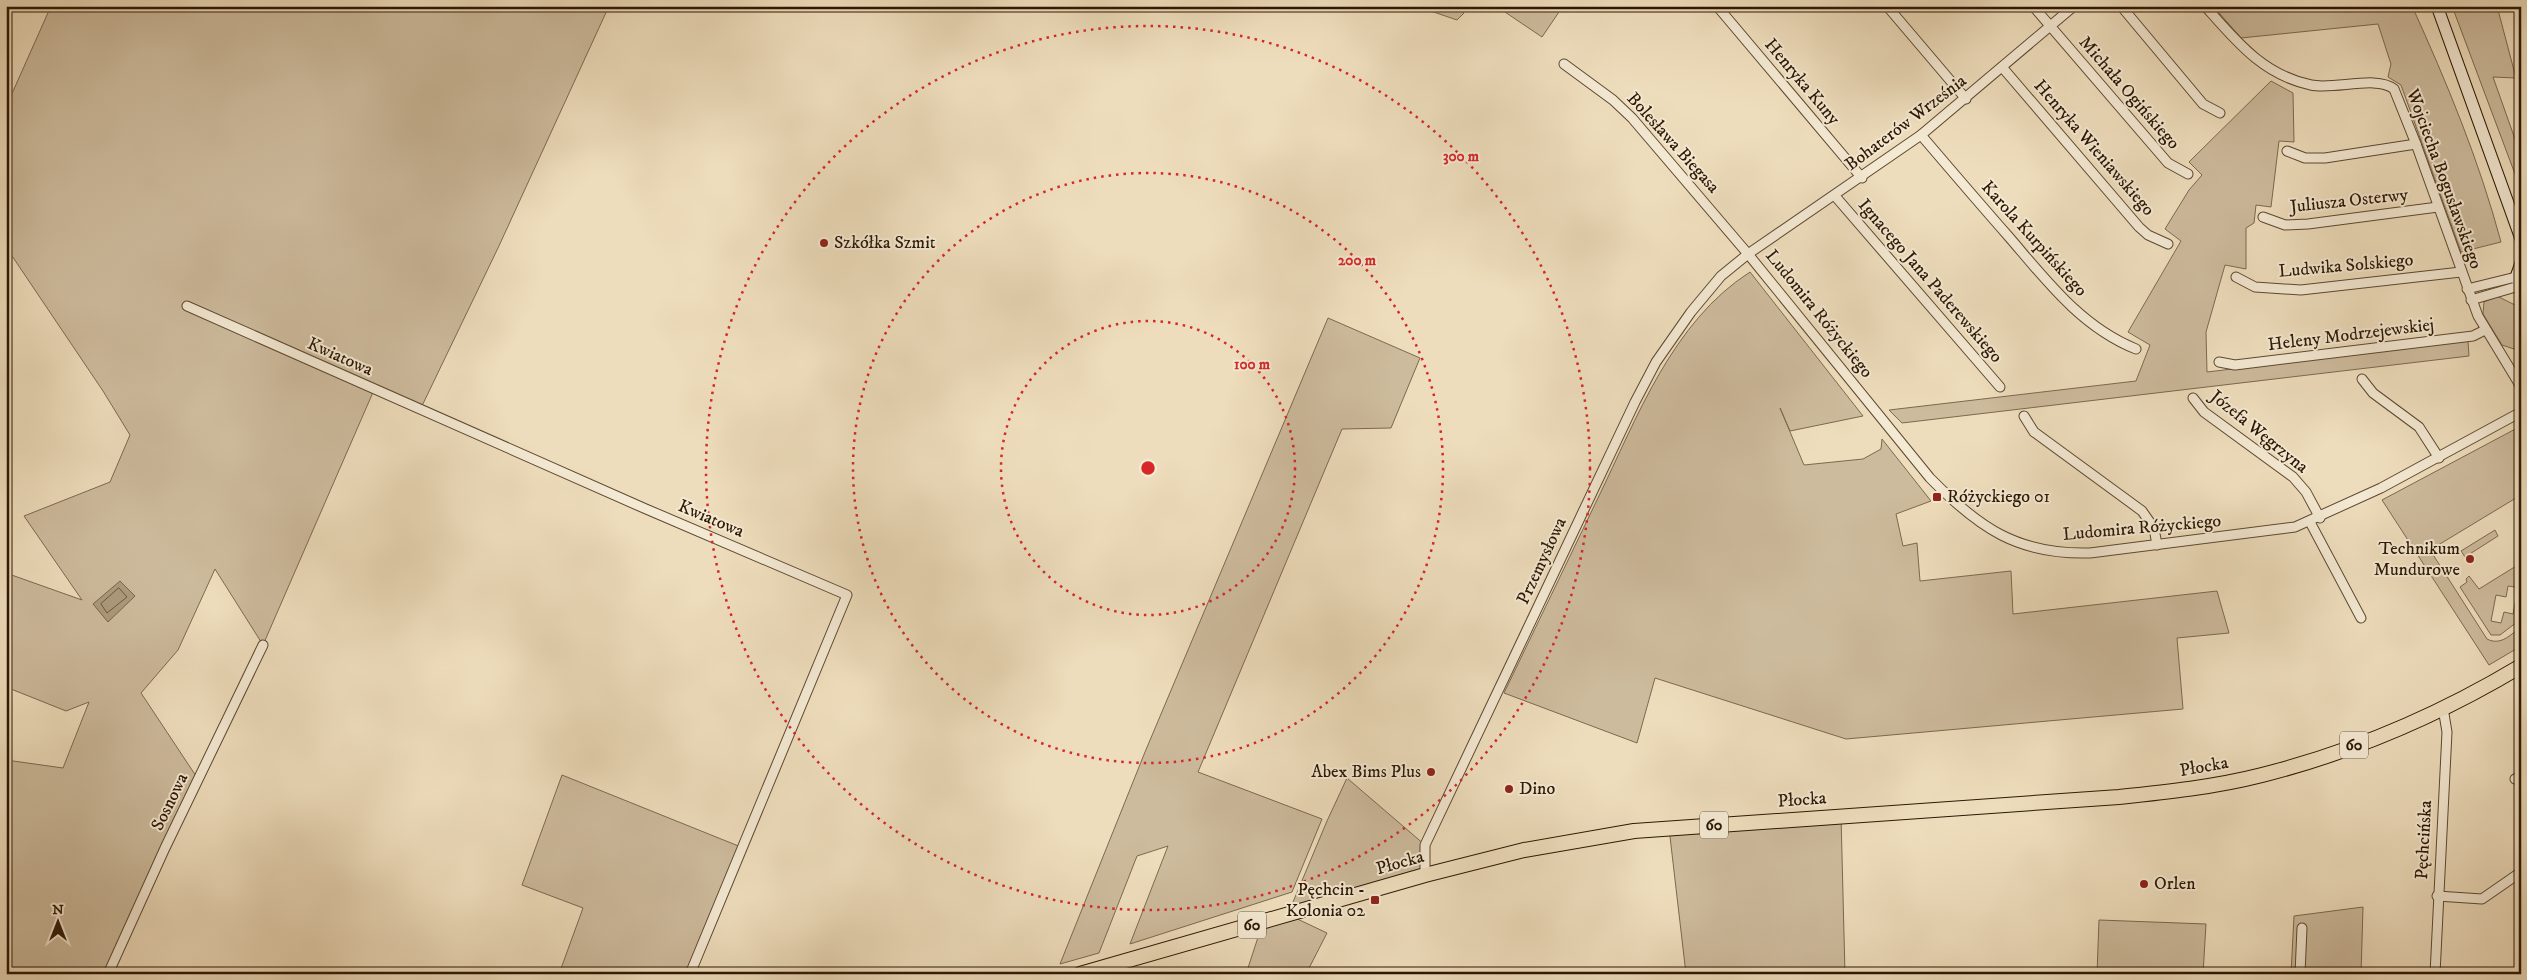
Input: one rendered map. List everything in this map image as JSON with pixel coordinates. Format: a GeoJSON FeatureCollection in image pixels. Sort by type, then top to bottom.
{"type":"FeatureCollection","features":[{"type":"Feature","properties":{"kind":"main road"},"geometry":{"type":"LineString","coordinates":[[2437,6],[2521,239]]}},
{"type":"Feature","properties":{"kind":"main road"},"geometry":{"type":"LineString","coordinates":[[2518,284],[2521,263]]}},
{"type":"Feature","properties":{"kind":"main road","name":"Płocka"},"geometry":{"type":"LineString","coordinates":[[1080,974],[1425,875],[1524,850],[1634,831],[2119,797],[2196,788],[2263,775],[2374,738],[2470,695],[2521,666]]}},
{"type":"Feature","properties":{"kind":"street","name":"Henryka Kuny"},"geometry":{"type":"LineString","coordinates":[[1717,6],[1862,178]]}},
{"type":"Feature","properties":{"kind":"street"},"geometry":{"type":"LineString","coordinates":[[1887,6],[1966,99]]}},
{"type":"Feature","properties":{"kind":"street","name":"Michała Ogińskiego"},"geometry":{"type":"LineString","coordinates":[[2033,6],[2168,163],[2188,174]]}},
{"type":"Feature","properties":{"kind":"street","name":"Bohaterów Września"},"geometry":{"type":"LineString","coordinates":[[1748,254],[1836,196],[1921,135],[2074,6]]}},
{"type":"Feature","properties":{"kind":"street"},"geometry":{"type":"LineString","coordinates":[[2120,6],[2203,104],[2220,113]]}},
{"type":"Feature","properties":{"kind":"street","name":"Wojciecha Bogusławskiego"},"geometry":{"type":"LineString","coordinates":[[2205,6],[2256,61],[2276,73],[2313,86],[2332,87],[2373,83],[2389,85],[2398,95],[2471,300],[2485,330],[2521,387]]}},
{"type":"Feature","properties":{"kind":"street","name":"Bolesława Biegasa"},"geometry":{"type":"LineString","coordinates":[[1564,64],[1613,100],[1632,118],[1748,254]]}},
{"type":"Feature","properties":{"kind":"street","name":"Henryka Wieniawskiego"},"geometry":{"type":"LineString","coordinates":[[2002,67],[2139,226],[2148,235],[2168,244]]}},
{"type":"Feature","properties":{"kind":"street","name":"Karola Kurpińskiego"},"geometry":{"type":"LineString","coordinates":[[1921,135],[2059,295],[2085,320],[2115,340],[2136,349]]}},
{"type":"Feature","properties":{"kind":"street"},"geometry":{"type":"LineString","coordinates":[[2287,151],[2305,158],[2325,158],[2416,144]]}},
{"type":"Feature","properties":{"kind":"street","name":"Ignacego Jana Paderewskiego"},"geometry":{"type":"LineString","coordinates":[[1836,196],[2000,388]]}},
{"type":"Feature","properties":{"kind":"street","name":"Juliusza Osterwy"},"geometry":{"type":"LineString","coordinates":[[2263,217],[2285,225],[2308,224],[2438,206]]}},
{"type":"Feature","properties":{"kind":"street","name":"Przemysłowa"},"geometry":{"type":"LineString","coordinates":[[1425,875],[1425,844],[1635,402],[1656,362],[1691,312],[1721,276],[1748,254]]}},
{"type":"Feature","properties":{"kind":"street","name":"Ludomira Różyckiego"},"geometry":{"type":"LineString","coordinates":[[1748,254],[1930,478],[1959,508],[1986,526],[2016,542],[2038,550],[2064,554],[2090,553],[2278,530],[2310,522],[2439,458],[2521,412]]}},
{"type":"Feature","properties":{"kind":"street","name":"Ludwika Solskiego"},"geometry":{"type":"LineString","coordinates":[[2236,277],[2254,287],[2300,290],[2461,272]]}},
{"type":"Feature","properties":{"kind":"street"},"geometry":{"type":"LineString","coordinates":[[2471,300],[2518,284]]}},
{"type":"Feature","properties":{"kind":"street","name":"Wojciecha Bogusławskiego"},"geometry":{"type":"LineString","coordinates":[[2467,290],[2518,284]]}},
{"type":"Feature","properties":{"kind":"street","name":"Kwiatowa"},"geometry":{"type":"LineString","coordinates":[[187,306],[628,501],[847,595],[690,974]]}},
{"type":"Feature","properties":{"kind":"street","name":"Heleny Modrzejewskiej"},"geometry":{"type":"LineString","coordinates":[[2219,362],[2235,365],[2473,336],[2485,330]]}},
{"type":"Feature","properties":{"kind":"street"},"geometry":{"type":"LineString","coordinates":[[2362,379],[2373,393],[2419,427],[2439,458]]}},
{"type":"Feature","properties":{"kind":"street","name":"Józefa Węgrzyna"},"geometry":{"type":"LineString","coordinates":[[2193,398],[2204,412],[2293,477],[2306,492],[2320,518]]}},
{"type":"Feature","properties":{"kind":"street"},"geometry":{"type":"LineString","coordinates":[[2024,416],[2034,432],[2142,511],[2149,518],[2154,528],[2157,546]]}},
{"type":"Feature","properties":{"kind":"street"},"geometry":{"type":"LineString","coordinates":[[2310,522],[2361,618]]}},
{"type":"Feature","properties":{"kind":"street","name":"Sosnowa"},"geometry":{"type":"LineString","coordinates":[[108,974],[263,645]]}},
{"type":"Feature","properties":{"kind":"street","name":"Pęchcińska"},"geometry":{"type":"LineString","coordinates":[[2435,974],[2437,896],[2447,732],[2443,708]]}},
{"type":"Feature","properties":{"kind":"street"},"geometry":{"type":"LineString","coordinates":[[2437,896],[2482,899],[2521,872]]}},
{"type":"Feature","properties":{"kind":"street"},"geometry":{"type":"LineString","coordinates":[[2300,974],[2302,928]]}},
{"type":"Feature","properties":{"kind":"shaded area"},"geometry":{"type":"Polygon","coordinates":[[[51,6],[609,6],[498,248],[420,410],[374,390],[263,645],[215,569],[178,650],[141,693],[198,779],[108,974],[6,974],[6,760],[63,768],[89,702],[66,711],[6,687],[6,573],[82,600],[24,516],[110,482],[130,435],[103,391],[6,247],[6,107],[51,6]]]}},
{"type":"Feature","properties":{"kind":"shaded area"},"geometry":{"type":"Polygon","coordinates":[[[1416,6],[1455,6],[1464,13],[1457,20],[1416,6]]]}},
{"type":"Feature","properties":{"kind":"shaded area"},"geometry":{"type":"Polygon","coordinates":[[[1496,6],[1563,6],[1542,37],[1496,6]]]}},
{"type":"Feature","properties":{"kind":"shaded area"},"geometry":{"type":"Polygon","coordinates":[[[2213,6],[2412,6],[2461,122],[2483,181],[2501,242],[2461,252],[2401,85],[2388,77],[2391,64],[2378,24],[2241,38],[2213,6]]]}},
{"type":"Feature","properties":{"kind":"shaded area"},"geometry":{"type":"Polygon","coordinates":[[[2452,6],[2497,6],[2516,78],[2493,77],[2521,156],[2521,190],[2452,6]]]}},
{"type":"Feature","properties":{"kind":"shaded area"},"geometry":{"type":"Polygon","coordinates":[[[2271,81],[2293,93],[2294,142],[2279,141],[2271,207],[2256,205],[2254,223],[2246,228],[2246,269],[2225,265],[2206,332],[2207,372],[2468,341],[2469,356],[1902,423],[1889,410],[2136,381],[2150,345],[2128,332],[2181,241],[2165,229],[2189,190],[2202,175],[2189,162],[2271,81]]]}},
{"type":"Feature","properties":{"kind":"shaded area"},"geometry":{"type":"Polygon","coordinates":[[[1750,272],[1863,416],[1790,431],[1780,408],[1804,465],[1863,459],[1881,449],[1882,439],[1931,501],[1896,514],[1903,546],[1917,543],[1920,581],[2011,571],[2013,614],[2217,591],[2229,633],[2177,638],[2183,709],[1846,739],[1655,678],[1637,743],[1504,693],[1627,436],[1659,374],[1678,344],[1699,317],[1723,293],[1750,272]]]}},
{"type":"Feature","properties":{"kind":"shaded area"},"geometry":{"type":"Polygon","coordinates":[[[2497,296],[2521,308],[2521,348],[2514,349],[2502,345],[2483,314],[2484,302],[2497,296]]]}},
{"type":"Feature","properties":{"kind":"shaded area"},"geometry":{"type":"Polygon","coordinates":[[[1328,318],[1420,358],[1391,428],[1342,429],[1198,772],[1322,819],[1292,892],[1130,944],[1168,846],[1137,856],[1099,953],[1060,964],[1145,752],[1328,318]]]}},
{"type":"Feature","properties":{"kind":"shaded area"},"geometry":{"type":"Polygon","coordinates":[[[2521,426],[2521,495],[2430,550],[2487,639],[2492,641],[2501,640],[2521,627],[2521,646],[2489,665],[2382,500],[2521,426]]]}},
{"type":"Feature","properties":{"kind":"shaded area"},"geometry":{"type":"Polygon","coordinates":[[[2495,530],[2498,536],[2465,557],[2461,551],[2495,530]]]}},
{"type":"Feature","properties":{"kind":"shaded area"},"geometry":{"type":"Polygon","coordinates":[[[2521,563],[2521,577],[2517,576],[2515,587],[2508,586],[2506,597],[2496,595],[2491,621],[2501,623],[2504,612],[2513,614],[2515,603],[2521,604],[2521,619],[2500,635],[2491,635],[2460,587],[2467,582],[2466,579],[2469,576],[2479,589],[2521,563]]]}},
{"type":"Feature","properties":{"kind":"shaded area"},"geometry":{"type":"Polygon","coordinates":[[[562,775],[741,847],[690,974],[559,974],[583,908],[522,885],[562,775]]]}},
{"type":"Feature","properties":{"kind":"shaded area"},"geometry":{"type":"Polygon","coordinates":[[[1347,778],[1425,845],[1425,875],[1289,915],[1327,933],[1306,974],[1246,974],[1263,922],[1288,914],[1347,778]]]}},
{"type":"Feature","properties":{"kind":"shaded area"},"geometry":{"type":"Polygon","coordinates":[[[1841,816],[1845,974],[1686,974],[1669,828],[1841,816]]]}},
{"type":"Feature","properties":{"kind":"shaded area"},"geometry":{"type":"Polygon","coordinates":[[[2363,907],[2361,974],[2291,974],[2294,916],[2363,907]]]}},
{"type":"Feature","properties":{"kind":"shaded area"},"geometry":{"type":"Polygon","coordinates":[[[2099,920],[2206,924],[2203,974],[2097,974],[2099,920]]]}},
{"type":"Feature","properties":{"kind":"water"},"geometry":{"type":"Polygon","coordinates":[[[120,581],[135,596],[108,622],[93,604],[120,581]]]}},
{"type":"Feature","properties":{"kind":"place","name":"Szkółka Szmit"},"geometry":{"type":"Point","coordinates":[824,243]}},
{"type":"Feature","properties":{"kind":"place","name":"Różyckiego 01"},"geometry":{"type":"Point","coordinates":[1937,497]}},
{"type":"Feature","properties":{"kind":"place","name":"Technikum Mundurowe"},"geometry":{"type":"Point","coordinates":[2470,559]}},
{"type":"Feature","properties":{"kind":"place","name":"Abex Bims Plus"},"geometry":{"type":"Point","coordinates":[1431,772]}},
{"type":"Feature","properties":{"kind":"place","name":"Dino"},"geometry":{"type":"Point","coordinates":[1509,789]}},
{"type":"Feature","properties":{"kind":"place","name":"Orlen"},"geometry":{"type":"Point","coordinates":[2144,884]}},
{"type":"Feature","properties":{"kind":"place","name":"Pęchcin - Kolonia 02"},"geometry":{"type":"Point","coordinates":[1375,900]}}]}
